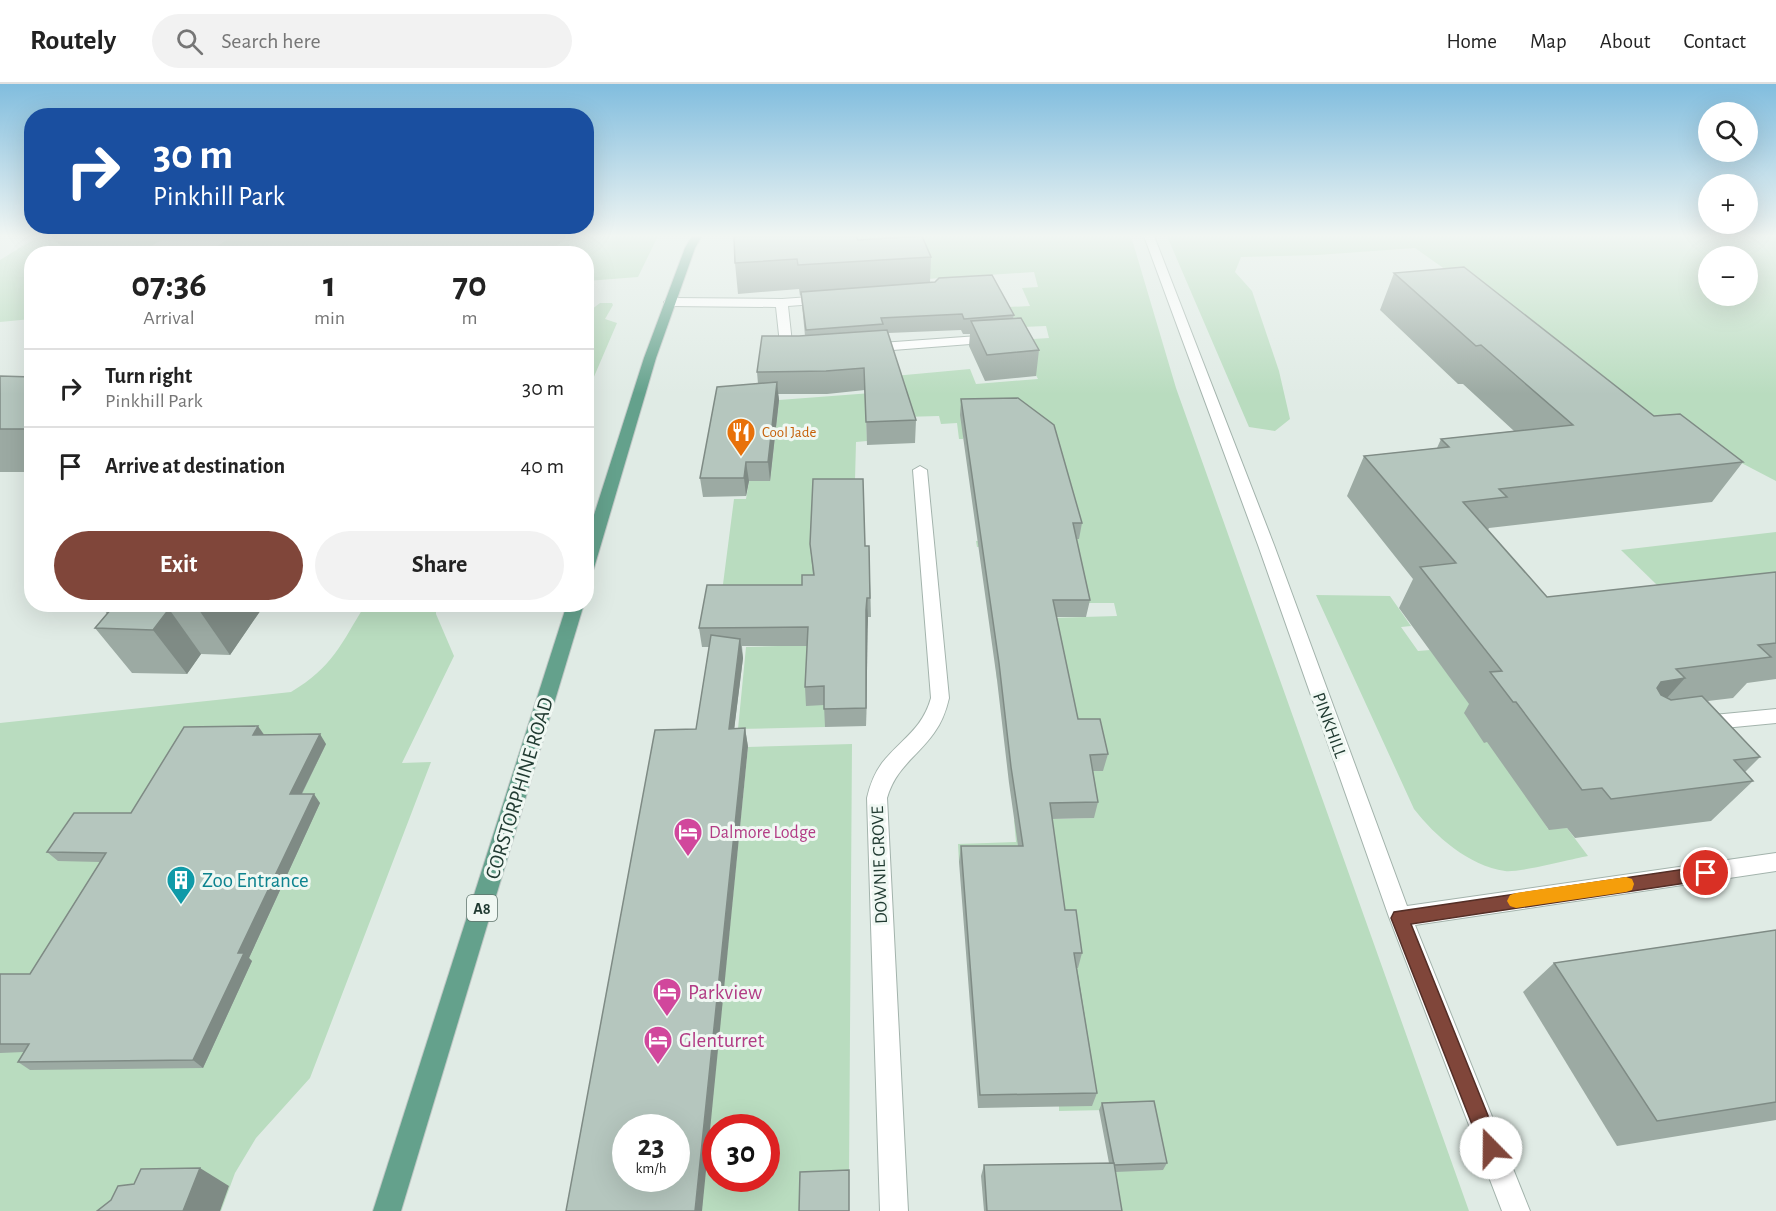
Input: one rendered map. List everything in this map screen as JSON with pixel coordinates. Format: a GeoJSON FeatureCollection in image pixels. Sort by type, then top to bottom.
{"type":"FeatureCollection","features":[{"type":"Feature","properties":{"kind":"main road"},"geometry":{"type":"LineString","coordinates":[[594,541],[634,406],[675,289]]}},
{"type":"Feature","properties":{"kind":"main road","name":"CORSTORPHINE ROAD"},"geometry":{"type":"LineString","coordinates":[[387,1211],[574,612]]}},
{"type":"Feature","properties":{"kind":"street","name":"PINKHILL"},"geometry":{"type":"LineString","coordinates":[[1169,289],[1266,545],[1400,918],[1516,1211]]}},
{"type":"Feature","properties":{"kind":"street"},"geometry":{"type":"LineString","coordinates":[[670,302],[782,303],[839,299]]}},
{"type":"Feature","properties":{"kind":"street"},"geometry":{"type":"LineString","coordinates":[[782,303],[786,344],[800,352],[815,352]]}},
{"type":"Feature","properties":{"kind":"street"},"geometry":{"type":"LineString","coordinates":[[856,349],[1004,338]]}},
{"type":"Feature","properties":{"kind":"street","name":"DOWNIE GROVE"},"geometry":{"type":"LineString","coordinates":[[894,1211],[877,798],[878,785],[885,773],[932,724],[938,712],[940,698],[920,470]]}},
{"type":"Feature","properties":{"kind":"street"},"geometry":{"type":"LineString","coordinates":[[1681,725],[1776,716]]}},
{"type":"Feature","properties":{"kind":"street"},"geometry":{"type":"LineString","coordinates":[[1400,918],[1776,862]]}},
{"type":"Feature","properties":{"kind":"green space"},"geometry":{"type":"Polygon","coordinates":[[[0,289],[24,289],[24,320],[0,322],[0,289]]]}},
{"type":"Feature","properties":{"kind":"green space"},"geometry":{"type":"Polygon","coordinates":[[[1022,289],[1147,289],[1176,388],[1469,1211],[1114,1211],[1111,1172],[1151,1109],[1059,1111],[1059,1106],[968,973],[1078,967],[1026,862],[959,862],[958,844],[1016,842],[1014,820],[1094,818],[1068,736],[1062,679],[997,680],[995,660],[1058,659],[1050,618],[1117,616],[1114,603],[1083,603],[1034,545],[977,547],[976,541],[1078,539],[963,422],[963,439],[959,439],[957,423],[941,424],[939,416],[866,418],[867,441],[856,442],[855,480],[815,591],[722,592],[734,499],[746,499],[749,481],[770,481],[779,400],[898,391],[894,376],[970,369],[976,384],[1038,379],[1017,340],[1049,338],[1046,326],[954,330],[987,308],[1030,306],[1022,289]]]}},
{"type":"Feature","properties":{"kind":"green space"},"geometry":{"type":"Polygon","coordinates":[[[1190,289],[1250,289],[1252,291],[1279,371],[1290,419],[1275,431],[1249,427],[1190,289]]]}},
{"type":"Feature","properties":{"kind":"green space"},"geometry":{"type":"Polygon","coordinates":[[[1472,289],[1698,289],[1698,306],[1758,306],[1758,289],[1776,289],[1776,481],[1657,419],[1472,289]]]}},
{"type":"Feature","properties":{"kind":"green space"},"geometry":{"type":"Polygon","coordinates":[[[600,303],[612,303],[605,319],[617,323],[594,377],[594,308],[600,303]]]}},
{"type":"Feature","properties":{"kind":"green space"},"geometry":{"type":"Polygon","coordinates":[[[1776,532],[1776,609],[1692,619],[1621,550],[1776,532]]]}},
{"type":"Feature","properties":{"kind":"green space"},"geometry":{"type":"Polygon","coordinates":[[[1316,595],[1390,596],[1411,626],[1401,627],[1418,651],[1430,650],[1497,741],[1548,829],[1567,828],[1588,856],[1533,868],[1505,871],[1479,863],[1466,856],[1432,829],[1414,809],[1316,595]]]}},
{"type":"Feature","properties":{"kind":"green space"},"geometry":{"type":"Polygon","coordinates":[[[361,612],[436,612],[454,656],[402,763],[431,762],[310,1078],[256,1138],[235,1173],[221,1211],[0,1211],[0,723],[291,692],[327,664],[361,612]]]}},
{"type":"Feature","properties":{"kind":"green space"},"geometry":{"type":"Polygon","coordinates":[[[809,645],[865,704],[825,711],[825,727],[738,729],[746,647],[809,645]]]}},
{"type":"Feature","properties":{"kind":"green space"},"geometry":{"type":"Polygon","coordinates":[[[852,744],[849,1177],[800,1211],[701,1211],[703,1192],[780,1192],[780,1114],[711,1114],[748,747],[852,744]]]}},
{"type":"Feature","properties":{"kind":"building"},"geometry":{"type":"Polygon","coordinates":[[[847,289],[999,289],[1014,315],[964,319],[962,314],[881,318],[883,324],[806,330],[801,292],[847,289]]]}},
{"type":"Feature","properties":{"kind":"building"},"geometry":{"type":"Polygon","coordinates":[[[1412,289],[1492,289],[1654,416],[1680,414],[1743,462],[1499,489],[1507,497],[1463,502],[1547,597],[1776,572],[1776,643],[1758,645],[1771,657],[1676,669],[1685,678],[1661,682],[1657,688],[1661,695],[1671,700],[1702,696],[1760,757],[1734,760],[1753,781],[1611,799],[1602,788],[1582,790],[1516,702],[1513,702],[1490,672],[1502,671],[1420,567],[1456,563],[1364,456],[1449,447],[1441,439],[1573,425],[1481,345],[1476,346],[1412,289]]]}},
{"type":"Feature","properties":{"kind":"building"},"geometry":{"type":"Polygon","coordinates":[[[1021,318],[1039,350],[987,355],[971,321],[1021,318]]]}},
{"type":"Feature","properties":{"kind":"building"},"geometry":{"type":"Polygon","coordinates":[[[887,330],[916,420],[866,422],[864,368],[757,372],[762,336],[887,330]]]}},
{"type":"Feature","properties":{"kind":"building"},"geometry":{"type":"Polygon","coordinates":[[[0,376],[24,377],[24,429],[0,429],[0,376]]]}},
{"type":"Feature","properties":{"kind":"building"},"geometry":{"type":"Polygon","coordinates":[[[777,382],[768,462],[746,462],[744,478],[700,478],[717,387],[777,382]]]}},
{"type":"Feature","properties":{"kind":"building"},"geometry":{"type":"Polygon","coordinates":[[[1018,398],[1054,425],[1082,523],[1073,523],[1090,600],[1053,600],[1078,719],[1100,719],[1108,754],[1090,755],[1098,802],[1050,803],[1065,910],[1076,910],[1082,953],[1074,953],[1097,1093],[980,1095],[961,846],[1023,846],[961,399],[1018,398]]]}},
{"type":"Feature","properties":{"kind":"building"},"geometry":{"type":"Polygon","coordinates":[[[813,479],[863,479],[865,546],[869,546],[870,598],[867,598],[866,610],[866,708],[824,709],[824,686],[805,687],[808,627],[699,628],[707,585],[802,585],[802,575],[814,575],[810,544],[813,479]]]}},
{"type":"Feature","properties":{"kind":"building"},"geometry":{"type":"Polygon","coordinates":[[[109,612],[167,612],[153,630],[95,628],[109,612]]]}},
{"type":"Feature","properties":{"kind":"building"},"geometry":{"type":"Polygon","coordinates":[[[711,635],[740,639],[729,729],[745,728],[705,1114],[702,1114],[702,1143],[695,1211],[566,1211],[655,730],[696,729],[711,635]]]}},
{"type":"Feature","properties":{"kind":"building","name":"Zoo Entrance"},"geometry":{"type":"Polygon","coordinates":[[[258,726],[253,735],[320,734],[290,794],[314,794],[238,953],[244,953],[193,1060],[18,1062],[29,1044],[0,1044],[0,974],[30,974],[106,853],[47,852],[74,813],[131,813],[184,727],[258,726]]]}},
{"type":"Feature","properties":{"kind":"building"},"geometry":{"type":"Polygon","coordinates":[[[1776,930],[1776,1102],[1657,1121],[1554,963],[1776,930]]]}},
{"type":"Feature","properties":{"kind":"building"},"geometry":{"type":"Polygon","coordinates":[[[1154,1101],[1167,1163],[1114,1165],[1102,1103],[1154,1101]]]}},
{"type":"Feature","properties":{"kind":"building"},"geometry":{"type":"Polygon","coordinates":[[[1114,1163],[1122,1211],[987,1211],[984,1165],[1114,1163]]]}},
{"type":"Feature","properties":{"kind":"building"},"geometry":{"type":"Polygon","coordinates":[[[200,1168],[183,1211],[97,1211],[111,1200],[118,1186],[134,1184],[141,1169],[200,1168]]]}},
{"type":"Feature","properties":{"kind":"building"},"geometry":{"type":"Polygon","coordinates":[[[849,1170],[849,1211],[799,1211],[800,1172],[849,1170]]]}},
{"type":"Feature","properties":{"kind":"slow traffic"},"geometry":{"type":"LineString","coordinates":[[1516,901],[1626,884]]}},
{"type":"Feature","properties":{"kind":"place","name":"Cool Jade"},"geometry":{"type":"Point","coordinates":[741,458]}},
{"type":"Feature","properties":{"kind":"place","name":"Dalmore Lodge"},"geometry":{"type":"Point","coordinates":[688,858]}},
{"type":"Feature","properties":{"kind":"place","name":"Zoo Entrance"},"geometry":{"type":"Point","coordinates":[181,906]}},
{"type":"Feature","properties":{"kind":"place","name":"Parkview"},"geometry":{"type":"Point","coordinates":[667,1018]}},
{"type":"Feature","properties":{"kind":"place","name":"Glenturret"},"geometry":{"type":"Point","coordinates":[658,1066]}},
{"type":"Feature","properties":{"kind":"route"},"geometry":{"type":"LineString","coordinates":[[1491,1148],[1400,918],[1706,873]]}}]}
